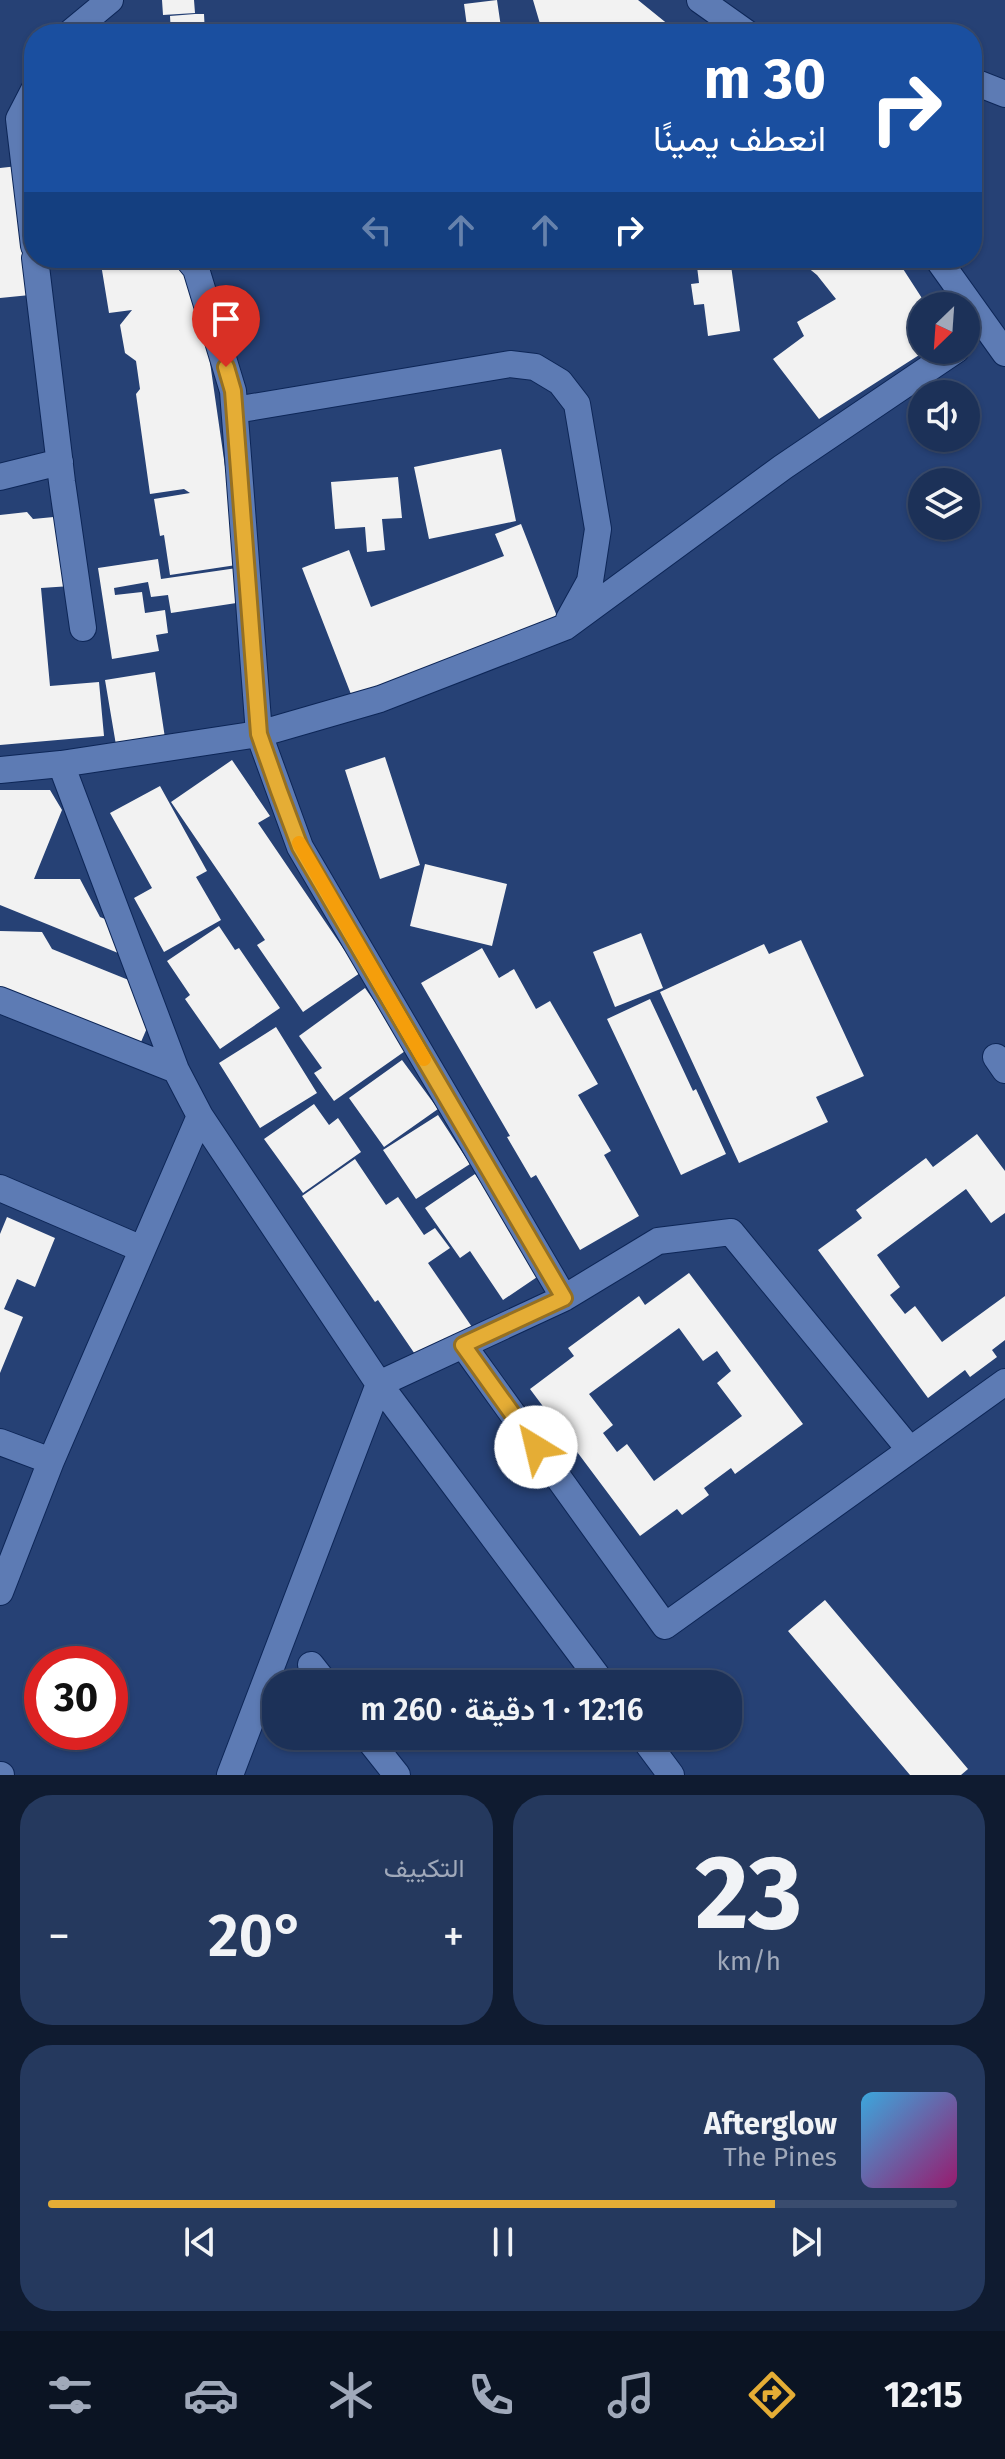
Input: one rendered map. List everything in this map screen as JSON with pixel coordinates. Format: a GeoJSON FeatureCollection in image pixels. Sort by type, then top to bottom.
{"type":"FeatureCollection","features":[{"type":"Feature","properties":{"kind":"street"},"geometry":{"type":"LineString","coordinates":[[81,24],[110,0]]}},
{"type":"Feature","properties":{"kind":"street"},"geometry":{"type":"LineString","coordinates":[[700,0],[734,24]]}},
{"type":"Feature","properties":{"kind":"street"},"geometry":{"type":"LineString","coordinates":[[982,85],[1005,94]]}},
{"type":"Feature","properties":{"kind":"street"},"geometry":{"type":"LineString","coordinates":[[18,118],[24,166]]}},
{"type":"Feature","properties":{"kind":"street"},"geometry":{"type":"LineString","coordinates":[[36,268],[83,628]]}},
{"type":"Feature","properties":{"kind":"street"},"geometry":{"type":"LineString","coordinates":[[195,268],[233,391],[259,734],[300,847],[564,1298]]}},
{"type":"Feature","properties":{"kind":"street"},"geometry":{"type":"LineString","coordinates":[[942,268],[954,292]]}},
{"type":"Feature","properties":{"kind":"street"},"geometry":{"type":"LineString","coordinates":[[980,338],[1005,353]]}},
{"type":"Feature","properties":{"kind":"street"},"geometry":{"type":"LineString","coordinates":[[235,410],[510,364],[535,367],[560,382],[577,404],[598,529],[590,581],[565,627]]}},
{"type":"Feature","properties":{"kind":"street"},"geometry":{"type":"LineString","coordinates":[[0,770],[61,764],[259,734],[380,699],[565,627],[783,467],[935,364]]}},
{"type":"Feature","properties":{"kind":"street"},"geometry":{"type":"LineString","coordinates":[[0,477],[60,462]]}},
{"type":"Feature","properties":{"kind":"street"},"geometry":{"type":"LineString","coordinates":[[61,764],[176,1070],[200,1116],[379,1384],[593,1670]]}},
{"type":"Feature","properties":{"kind":"street"},"geometry":{"type":"LineString","coordinates":[[0,1000],[176,1070]]}},
{"type":"Feature","properties":{"kind":"street"},"geometry":{"type":"LineString","coordinates":[[0,1592],[51,1461],[200,1116]]}},
{"type":"Feature","properties":{"kind":"street"},"geometry":{"type":"LineString","coordinates":[[0,1188],[142,1249]]}},
{"type":"Feature","properties":{"kind":"street"},"geometry":{"type":"LineString","coordinates":[[230,1775],[379,1384],[564,1298],[658,1241],[731,1232],[910,1450]]}},
{"type":"Feature","properties":{"kind":"street"},"geometry":{"type":"LineString","coordinates":[[463,1345],[665,1626],[1005,1382]]}},
{"type":"Feature","properties":{"kind":"street"},"geometry":{"type":"LineString","coordinates":[[0,1442],[51,1461]]}},
{"type":"Feature","properties":{"kind":"street"},"geometry":{"type":"LineString","coordinates":[[377,1750],[397,1775]]}},
{"type":"Feature","properties":{"kind":"street"},"geometry":{"type":"LineString","coordinates":[[652,1750],[671,1775]]}},
{"type":"Feature","properties":{"kind":"building"},"geometry":{"type":"Polygon","coordinates":[[[162,0],[194,0],[195,13],[163,15],[162,0]]]}},
{"type":"Feature","properties":{"kind":"building"},"geometry":{"type":"Polygon","coordinates":[[[497,0],[501,24],[467,24],[464,4],[497,0]]]}},
{"type":"Feature","properties":{"kind":"building"},"geometry":{"type":"Polygon","coordinates":[[[533,0],[638,0],[668,24],[540,24],[533,0]]]}},
{"type":"Feature","properties":{"kind":"building"},"geometry":{"type":"Polygon","coordinates":[[[204,14],[204,24],[170,24],[170,16],[204,14]]]}},
{"type":"Feature","properties":{"kind":"building"},"geometry":{"type":"Polygon","coordinates":[[[18,166],[24,268],[27,268],[30,295],[0,298],[0,168],[18,166]]]}},
{"type":"Feature","properties":{"kind":"building"},"geometry":{"type":"Polygon","coordinates":[[[102,268],[183,268],[198,279],[233,522],[243,564],[170,575],[154,499],[190,493],[184,489],[150,494],[136,394],[140,389],[136,361],[125,353],[120,325],[132,310],[109,313],[102,268]]]}},
{"type":"Feature","properties":{"kind":"building"},"geometry":{"type":"Polygon","coordinates":[[[697,268],[731,268],[740,331],[708,336],[704,304],[694,305],[691,284],[699,283],[697,268]]]}},
{"type":"Feature","properties":{"kind":"building"},"geometry":{"type":"Polygon","coordinates":[[[808,268],[902,268],[918,292],[908,292],[908,362],[819,419],[773,359],[804,336],[797,322],[836,299],[808,268]]]}},
{"type":"Feature","properties":{"kind":"building"},"geometry":{"type":"Polygon","coordinates":[[[501,449],[516,521],[429,539],[414,467],[501,449]]]}},
{"type":"Feature","properties":{"kind":"building"},"geometry":{"type":"Polygon","coordinates":[[[398,477],[402,518],[382,519],[385,550],[367,552],[365,527],[335,529],[331,482],[398,477]]]}},
{"type":"Feature","properties":{"kind":"building"},"geometry":{"type":"Polygon","coordinates":[[[27,512],[33,519],[64,516],[71,586],[41,588],[50,686],[99,682],[104,736],[0,745],[0,515],[27,512]]]}},
{"type":"Feature","properties":{"kind":"building"},"geometry":{"type":"Polygon","coordinates":[[[521,524],[560,624],[354,702],[302,568],[349,550],[371,607],[504,556],[495,534],[521,524]]]}},
{"type":"Feature","properties":{"kind":"building"},"geometry":{"type":"Polygon","coordinates":[[[158,559],[161,579],[237,568],[243,602],[171,613],[168,595],[151,597],[148,582],[114,588],[115,595],[142,592],[145,613],[165,610],[168,633],[156,635],[159,651],[112,659],[98,568],[158,559]]]}},
{"type":"Feature","properties":{"kind":"building"},"geometry":{"type":"Polygon","coordinates":[[[155,672],[165,738],[116,745],[105,680],[155,672]]]}},
{"type":"Feature","properties":{"kind":"building"},"geometry":{"type":"Polygon","coordinates":[[[385,757],[420,865],[380,879],[345,770],[385,757]]]}},
{"type":"Feature","properties":{"kind":"building"},"geometry":{"type":"Polygon","coordinates":[[[232,760],[270,816],[258,823],[360,973],[303,1012],[257,945],[265,940],[171,802],[232,760]]]}},
{"type":"Feature","properties":{"kind":"building"},"geometry":{"type":"Polygon","coordinates":[[[160,786],[207,871],[196,877],[221,920],[164,952],[134,898],[152,888],[110,813],[160,786]]]}},
{"type":"Feature","properties":{"kind":"building"},"geometry":{"type":"Polygon","coordinates":[[[0,790],[50,790],[62,810],[34,879],[80,879],[100,917],[110,921],[123,955],[0,905],[0,790]]]}},
{"type":"Feature","properties":{"kind":"building"},"geometry":{"type":"Polygon","coordinates":[[[425,864],[507,884],[492,946],[410,926],[425,864]]]}},
{"type":"Feature","properties":{"kind":"building"},"geometry":{"type":"Polygon","coordinates":[[[219,926],[235,950],[239,948],[280,1008],[220,1049],[185,999],[190,995],[167,961],[219,926]]]}},
{"type":"Feature","properties":{"kind":"building"},"geometry":{"type":"Polygon","coordinates":[[[0,931],[42,932],[52,949],[136,983],[147,1028],[138,1049],[0,994],[0,931]]]}},
{"type":"Feature","properties":{"kind":"building"},"geometry":{"type":"Polygon","coordinates":[[[641,933],[663,988],[615,1007],[593,952],[641,933]]]}},
{"type":"Feature","properties":{"kind":"building"},"geometry":{"type":"Polygon","coordinates":[[[801,940],[864,1076],[816,1097],[828,1122],[739,1163],[660,992],[764,944],[769,954],[801,940]]]}},
{"type":"Feature","properties":{"kind":"building"},"geometry":{"type":"Polygon","coordinates":[[[482,948],[499,978],[514,969],[536,1009],[550,1001],[598,1084],[578,1095],[611,1151],[604,1155],[639,1216],[580,1250],[536,1175],[531,1178],[421,983],[482,948]]]}},
{"type":"Feature","properties":{"kind":"building"},"geometry":{"type":"Polygon","coordinates":[[[365,988],[408,1049],[334,1101],[314,1073],[322,1068],[299,1036],[365,988]]]}},
{"type":"Feature","properties":{"kind":"building"},"geometry":{"type":"Polygon","coordinates":[[[650,999],[726,1154],[681,1175],[607,1019],[650,999]]]}},
{"type":"Feature","properties":{"kind":"building"},"geometry":{"type":"Polygon","coordinates":[[[276,1027],[317,1093],[260,1128],[219,1063],[276,1027]]]}},
{"type":"Feature","properties":{"kind":"building"},"geometry":{"type":"Polygon","coordinates":[[[402,1060],[438,1109],[384,1147],[349,1098],[402,1060]]]}},
{"type":"Feature","properties":{"kind":"building"},"geometry":{"type":"Polygon","coordinates":[[[314,1104],[329,1125],[338,1118],[361,1152],[303,1193],[264,1139],[314,1104]]]}},
{"type":"Feature","properties":{"kind":"building"},"geometry":{"type":"Polygon","coordinates":[[[438,1115],[470,1164],[416,1199],[383,1150],[438,1115]]]}},
{"type":"Feature","properties":{"kind":"building"},"geometry":{"type":"Polygon","coordinates":[[[977,1134],[1005,1171],[1005,1213],[991,1223],[966,1189],[877,1255],[900,1287],[890,1295],[905,1314],[915,1306],[942,1342],[1005,1296],[1005,1340],[992,1350],[997,1357],[970,1377],[965,1370],[928,1398],[818,1250],[862,1218],[856,1210],[926,1158],[933,1167],[977,1134]]]}},
{"type":"Feature","properties":{"kind":"building"},"geometry":{"type":"Polygon","coordinates":[[[355,1159],[386,1205],[398,1197],[424,1235],[435,1228],[450,1248],[428,1263],[472,1327],[421,1363],[302,1196],[355,1159]]]}},
{"type":"Feature","properties":{"kind":"building"},"geometry":{"type":"Polygon","coordinates":[[[475,1174],[543,1273],[503,1300],[470,1251],[460,1258],[425,1208],[475,1174]]]}},
{"type":"Feature","properties":{"kind":"building"},"geometry":{"type":"Polygon","coordinates":[[[7,1217],[55,1238],[35,1287],[17,1279],[4,1309],[23,1317],[0,1373],[0,1234],[7,1217]]]}},
{"type":"Feature","properties":{"kind":"building"},"geometry":{"type":"Polygon","coordinates":[[[689,1273],[803,1424],[735,1474],[731,1468],[704,1488],[709,1495],[682,1515],[677,1509],[640,1536],[530,1389],[574,1356],[568,1348],[639,1296],[645,1305],[689,1273]],[[679,1328],[589,1394],[613,1425],[603,1433],[617,1452],[627,1444],[654,1481],[742,1416],[717,1383],[731,1371],[717,1351],[703,1361],[679,1328]]]}},
{"type":"Feature","properties":{"kind":"building"},"geometry":{"type":"Polygon","coordinates":[[[825,1600],[968,1769],[961,1775],[910,1775],[788,1631],[825,1600]]]}},
{"type":"Feature","properties":{"kind":"slow traffic"},"geometry":{"type":"LineString","coordinates":[[299,843],[424,1059]]}},
{"type":"Feature","properties":{"kind":"route"},"geometry":{"type":"LineString","coordinates":[[226,367],[233,391],[259,734],[300,847],[564,1298],[463,1345],[536,1447]]}}]}
